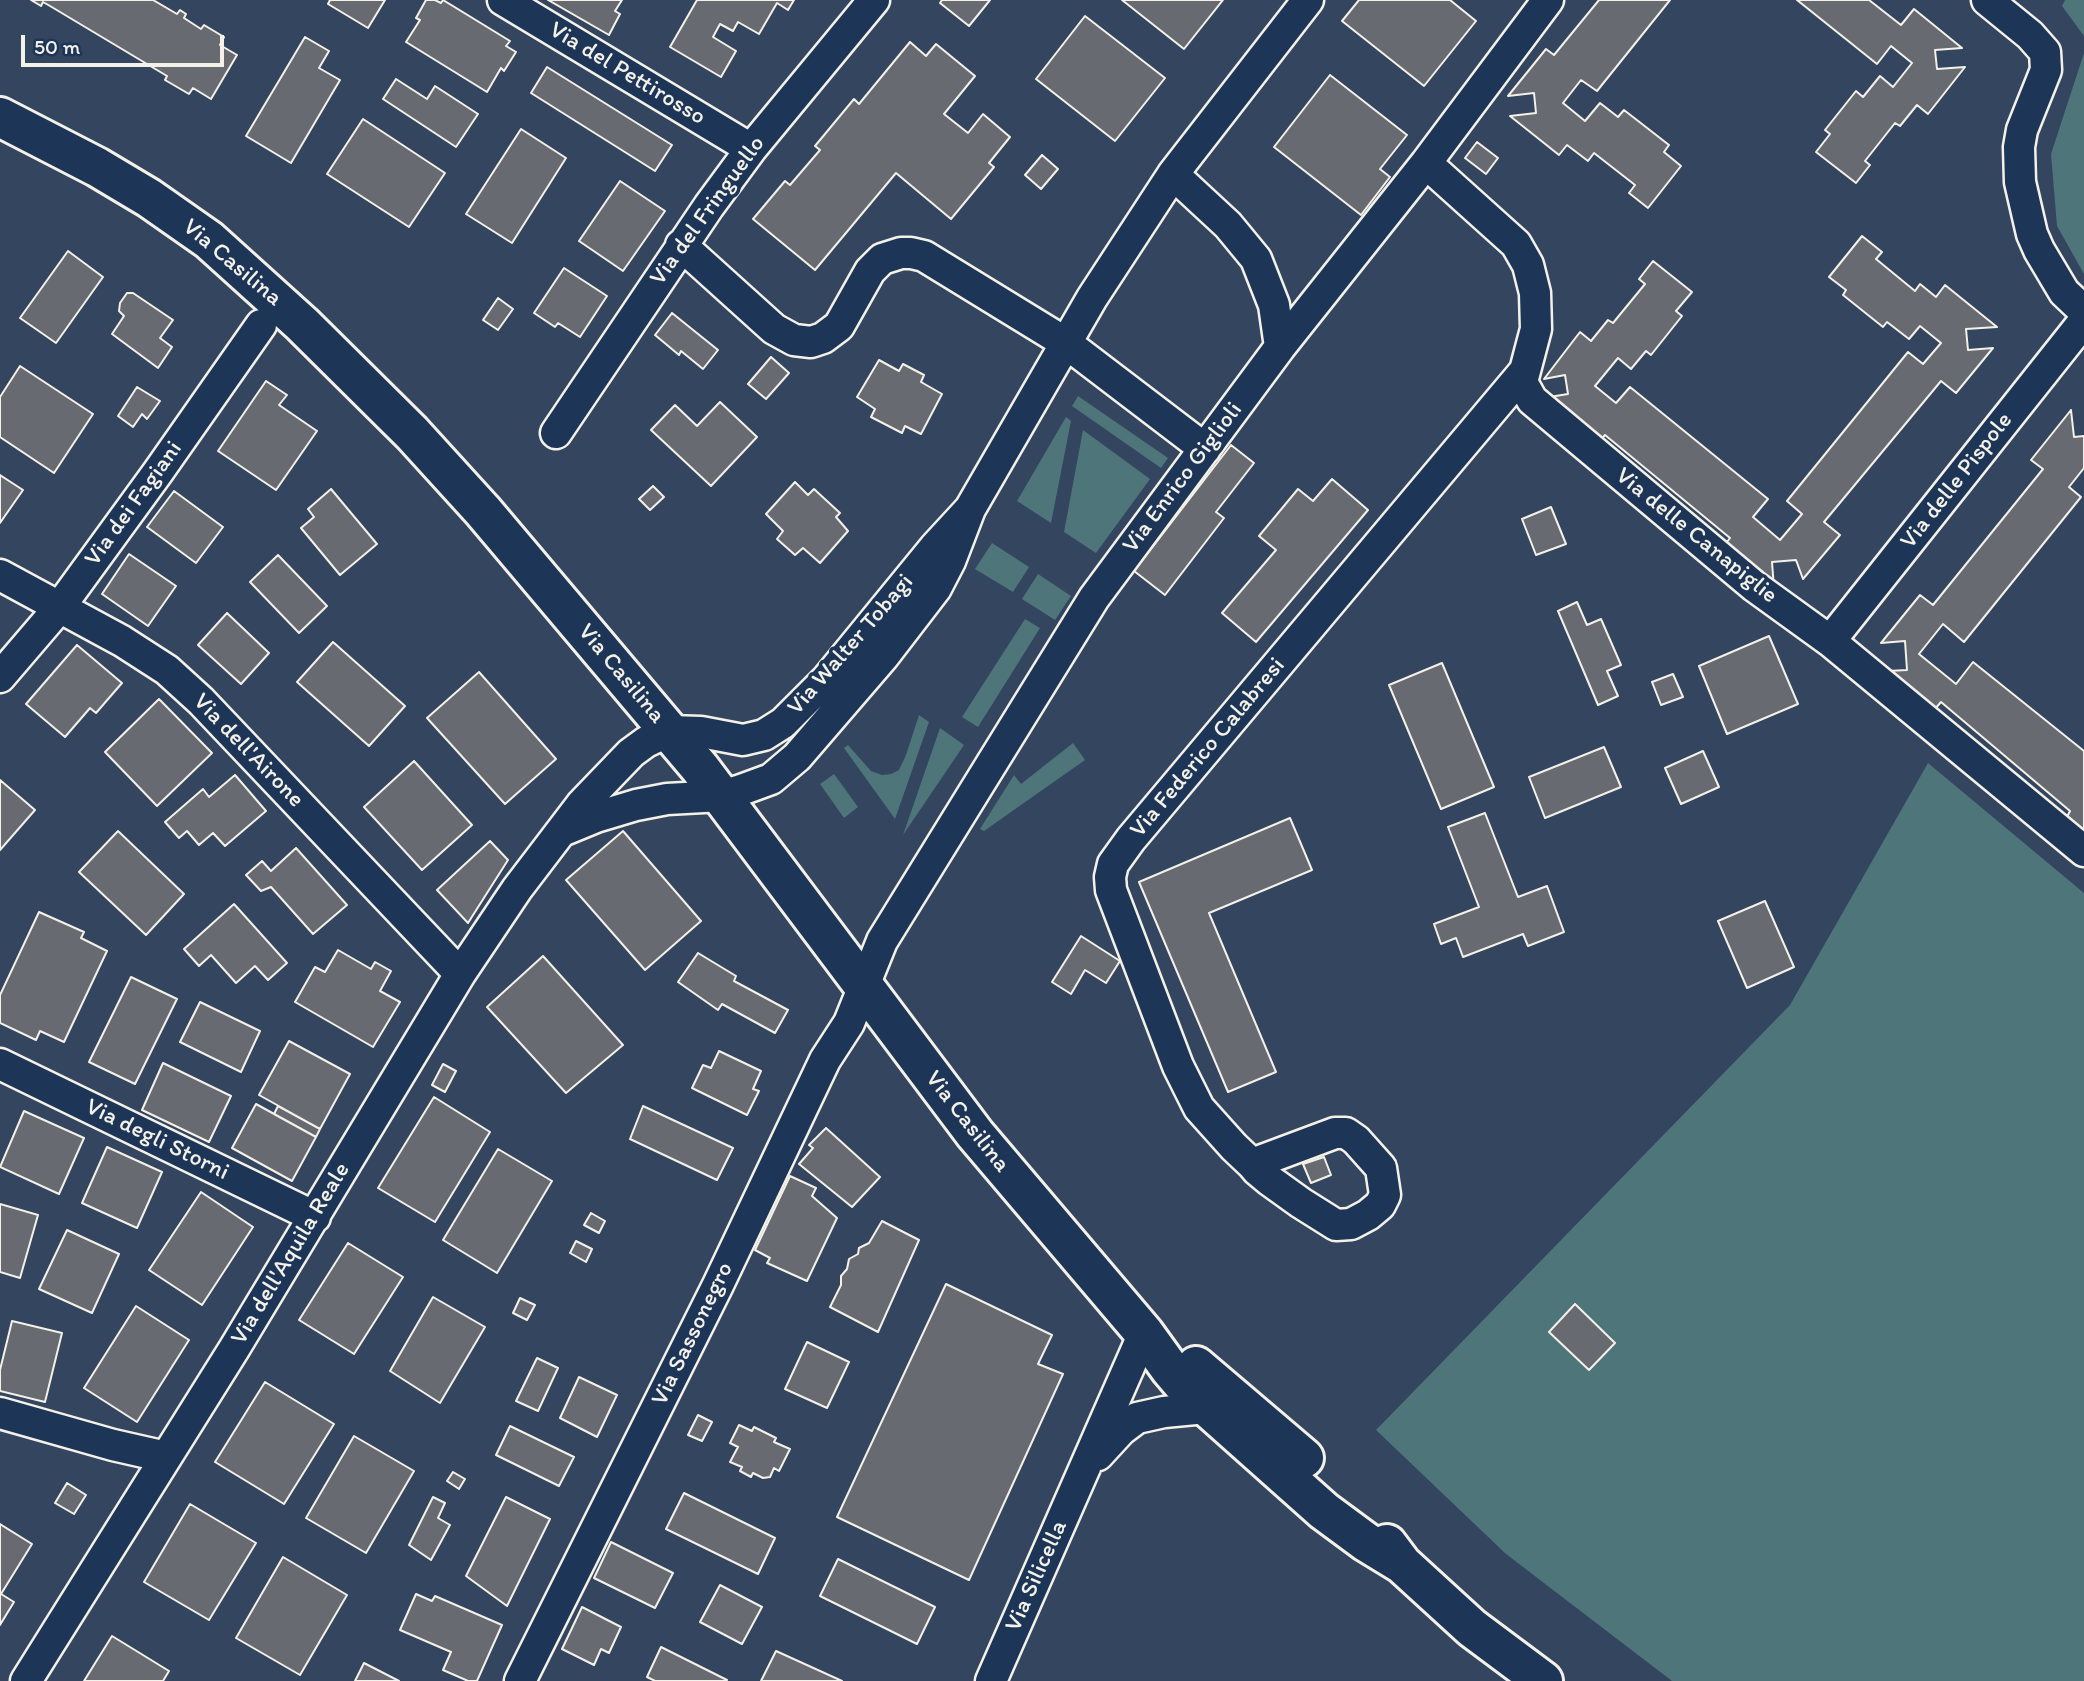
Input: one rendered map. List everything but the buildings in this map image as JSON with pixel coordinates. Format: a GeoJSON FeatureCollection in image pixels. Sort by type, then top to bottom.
{"type":"FeatureCollection","features":[{"type":"Feature","properties":{"kind":"main road","name":"Via Casilina"},"geometry":{"type":"LineString","coordinates":[[0,117],[74,154],[149,198],[209,240],[255,280],[370,391],[448,472],[669,731],[722,796],[986,1149],[1144,1333],[1170,1369],[1206,1408],[1338,1522],[1402,1564]]}},
{"type":"Feature","properties":{"kind":"main road","name":"Via Casilina"},"geometry":{"type":"LineString","coordinates":[[1144,1333],[1196,1366],[1298,1453],[1351,1503],[1402,1564],[1472,1628],[1543,1681]]}},
{"type":"Feature","properties":{"kind":"main road"},"geometry":{"type":"LineString","coordinates":[[1472,1628],[1510,1681]]}},
{"type":"Feature","properties":{"kind":"street","name":"Via del Pettirosso"},"geometry":{"type":"LineString","coordinates":[[503,0],[751,149]]}},
{"type":"Feature","properties":{"kind":"street","name":"Via del Fringuello"},"geometry":{"type":"LineString","coordinates":[[556,433],[681,245],[751,149],[874,0]]}},
{"type":"Feature","properties":{"kind":"street","name":"Via Walter Tobagi"},"geometry":{"type":"LineString","coordinates":[[722,796],[771,779],[786,767],[883,657],[936,588],[950,561],[970,509],[1066,343],[1174,174],[1308,0]]}},
{"type":"Feature","properties":{"kind":"street","name":"Via Enrico Giglioli"},"geometry":{"type":"LineString","coordinates":[[864,987],[882,941],[1076,624],[1280,347],[1426,163],[1548,0]]}},
{"type":"Feature","properties":{"kind":"street"},"geometry":{"type":"LineString","coordinates":[[1987,0],[2045,52],[2046,69],[2025,122],[2019,147],[2020,182],[2032,234],[2042,257],[2064,292],[2084,311]]}},
{"type":"Feature","properties":{"kind":"street"},"geometry":{"type":"LineString","coordinates":[[1426,163],[1516,244],[1528,265],[1535,293],[1536,329],[1530,357],[1523,373]]}},
{"type":"Feature","properties":{"kind":"street"},"geometry":{"type":"LineString","coordinates":[[1174,174],[1228,225],[1256,259],[1274,305],[1280,347]]}},
{"type":"Feature","properties":{"kind":"street"},"geometry":{"type":"LineString","coordinates":[[681,245],[774,330],[799,341],[811,342],[839,326],[875,265],[892,255],[911,253],[936,262],[1066,343],[1205,449]]}},
{"type":"Feature","properties":{"kind":"street","name":"Via delle Pispole"},"geometry":{"type":"LineString","coordinates":[[1830,641],[2084,321]]}},
{"type":"Feature","properties":{"kind":"street","name":"Via dei Fagiani"},"geometry":{"type":"LineString","coordinates":[[0,677],[59,608],[261,325]]}},
{"type":"Feature","properties":{"kind":"street","name":"Via delle Canapiglie"},"geometry":{"type":"LineString","coordinates":[[1523,373],[1523,387],[1534,402],[1754,586],[1830,641],[2084,851]]}},
{"type":"Feature","properties":{"kind":"street","name":"Via Federico Calabresi"},"geometry":{"type":"LineString","coordinates":[[1251,1164],[1199,1108],[1184,1080],[1111,890],[1113,864],[1131,839],[1523,373]]}},
{"type":"Feature","properties":{"kind":"street","name":"Via Walter Tobagi"},"geometry":{"type":"LineString","coordinates":[[669,731],[701,732],[743,740],[764,735],[783,723],[804,705],[843,661],[935,547],[970,509]]}},
{"type":"Feature","properties":{"kind":"street","name":"Via dell'Airone"},"geometry":{"type":"LineString","coordinates":[[0,575],[146,655],[183,684],[460,974]]}},
{"type":"Feature","properties":{"kind":"street","name":"Via dell'Aquila Reale"},"geometry":{"type":"LineString","coordinates":[[26,1681],[314,1217],[460,974],[517,889],[581,805],[612,770],[646,742],[669,731]]}},
{"type":"Feature","properties":{"kind":"street"},"geometry":{"type":"LineString","coordinates":[[561,831],[622,808],[650,802],[722,796]]}},
{"type":"Feature","properties":{"kind":"street","name":"Via Sassonegro"},"geometry":{"type":"LineString","coordinates":[[520,1681],[718,1285],[825,1060],[849,1023],[864,987]]}},
{"type":"Feature","properties":{"kind":"street","name":"Via degli Storni"},"geometry":{"type":"LineString","coordinates":[[0,1064],[314,1217]]}},
{"type":"Feature","properties":{"kind":"street","name":"Via Silicella"},"geometry":{"type":"LineString","coordinates":[[991,1681],[1144,1333]]}},
{"type":"Feature","properties":{"kind":"street","name":"Via Silicella"},"geometry":{"type":"LineString","coordinates":[[1084,1471],[1121,1430],[1137,1418],[1206,1408]]}},
{"type":"Feature","properties":{"kind":"street"},"geometry":{"type":"LineString","coordinates":[[0,1413],[166,1457]]}},
{"type":"Feature","properties":{"kind":"green space"},"geometry":{"type":"Polygon","coordinates":[[[2065,0],[2084,0],[2084,36],[2062,6],[2065,0]]]}},
{"type":"Feature","properties":{"kind":"green space"},"geometry":{"type":"Polygon","coordinates":[[[2084,53],[2084,274],[2057,226],[2051,154],[2084,53]]]}},
{"type":"Feature","properties":{"kind":"green space"},"geometry":{"type":"Polygon","coordinates":[[[1078,396],[1168,458],[1161,468],[1072,406],[1078,396]]]}},
{"type":"Feature","properties":{"kind":"green space"},"geometry":{"type":"Polygon","coordinates":[[[1066,417],[1071,421],[1051,523],[1017,501],[1066,417]]]}},
{"type":"Feature","properties":{"kind":"green space"},"geometry":{"type":"Polygon","coordinates":[[[1083,430],[1150,479],[1096,553],[1064,532],[1083,430]]]}},
{"type":"Feature","properties":{"kind":"green space"},"geometry":{"type":"Polygon","coordinates":[[[992,543],[1029,567],[1013,592],[975,569],[992,543]]]}},
{"type":"Feature","properties":{"kind":"green space"},"geometry":{"type":"Polygon","coordinates":[[[1038,574],[1071,596],[1055,620],[1022,599],[1038,574]]]}},
{"type":"Feature","properties":{"kind":"green space"},"geometry":{"type":"Polygon","coordinates":[[[1025,619],[1040,628],[978,727],[962,717],[1025,619]]]}},
{"type":"Feature","properties":{"kind":"green space"},"geometry":{"type":"Polygon","coordinates":[[[919,715],[929,722],[895,819],[844,748],[848,745],[871,771],[882,775],[891,774],[899,770],[919,715]]]}},
{"type":"Feature","properties":{"kind":"green space"},"geometry":{"type":"Polygon","coordinates":[[[940,728],[964,745],[903,835],[940,728]]]}},
{"type":"Feature","properties":{"kind":"green space"},"geometry":{"type":"Polygon","coordinates":[[[1073,743],[1085,760],[984,831],[980,829],[1014,775],[1021,784],[1073,743]]]}},
{"type":"Feature","properties":{"kind":"green space"},"geometry":{"type":"Polygon","coordinates":[[[1928,763],[2084,893],[2084,1681],[1672,1681],[1506,1554],[1376,1430],[1790,1005],[1928,763]]]}},
{"type":"Feature","properties":{"kind":"green space"},"geometry":{"type":"Polygon","coordinates":[[[834,774],[858,807],[844,818],[820,784],[834,774]]]}}]}
